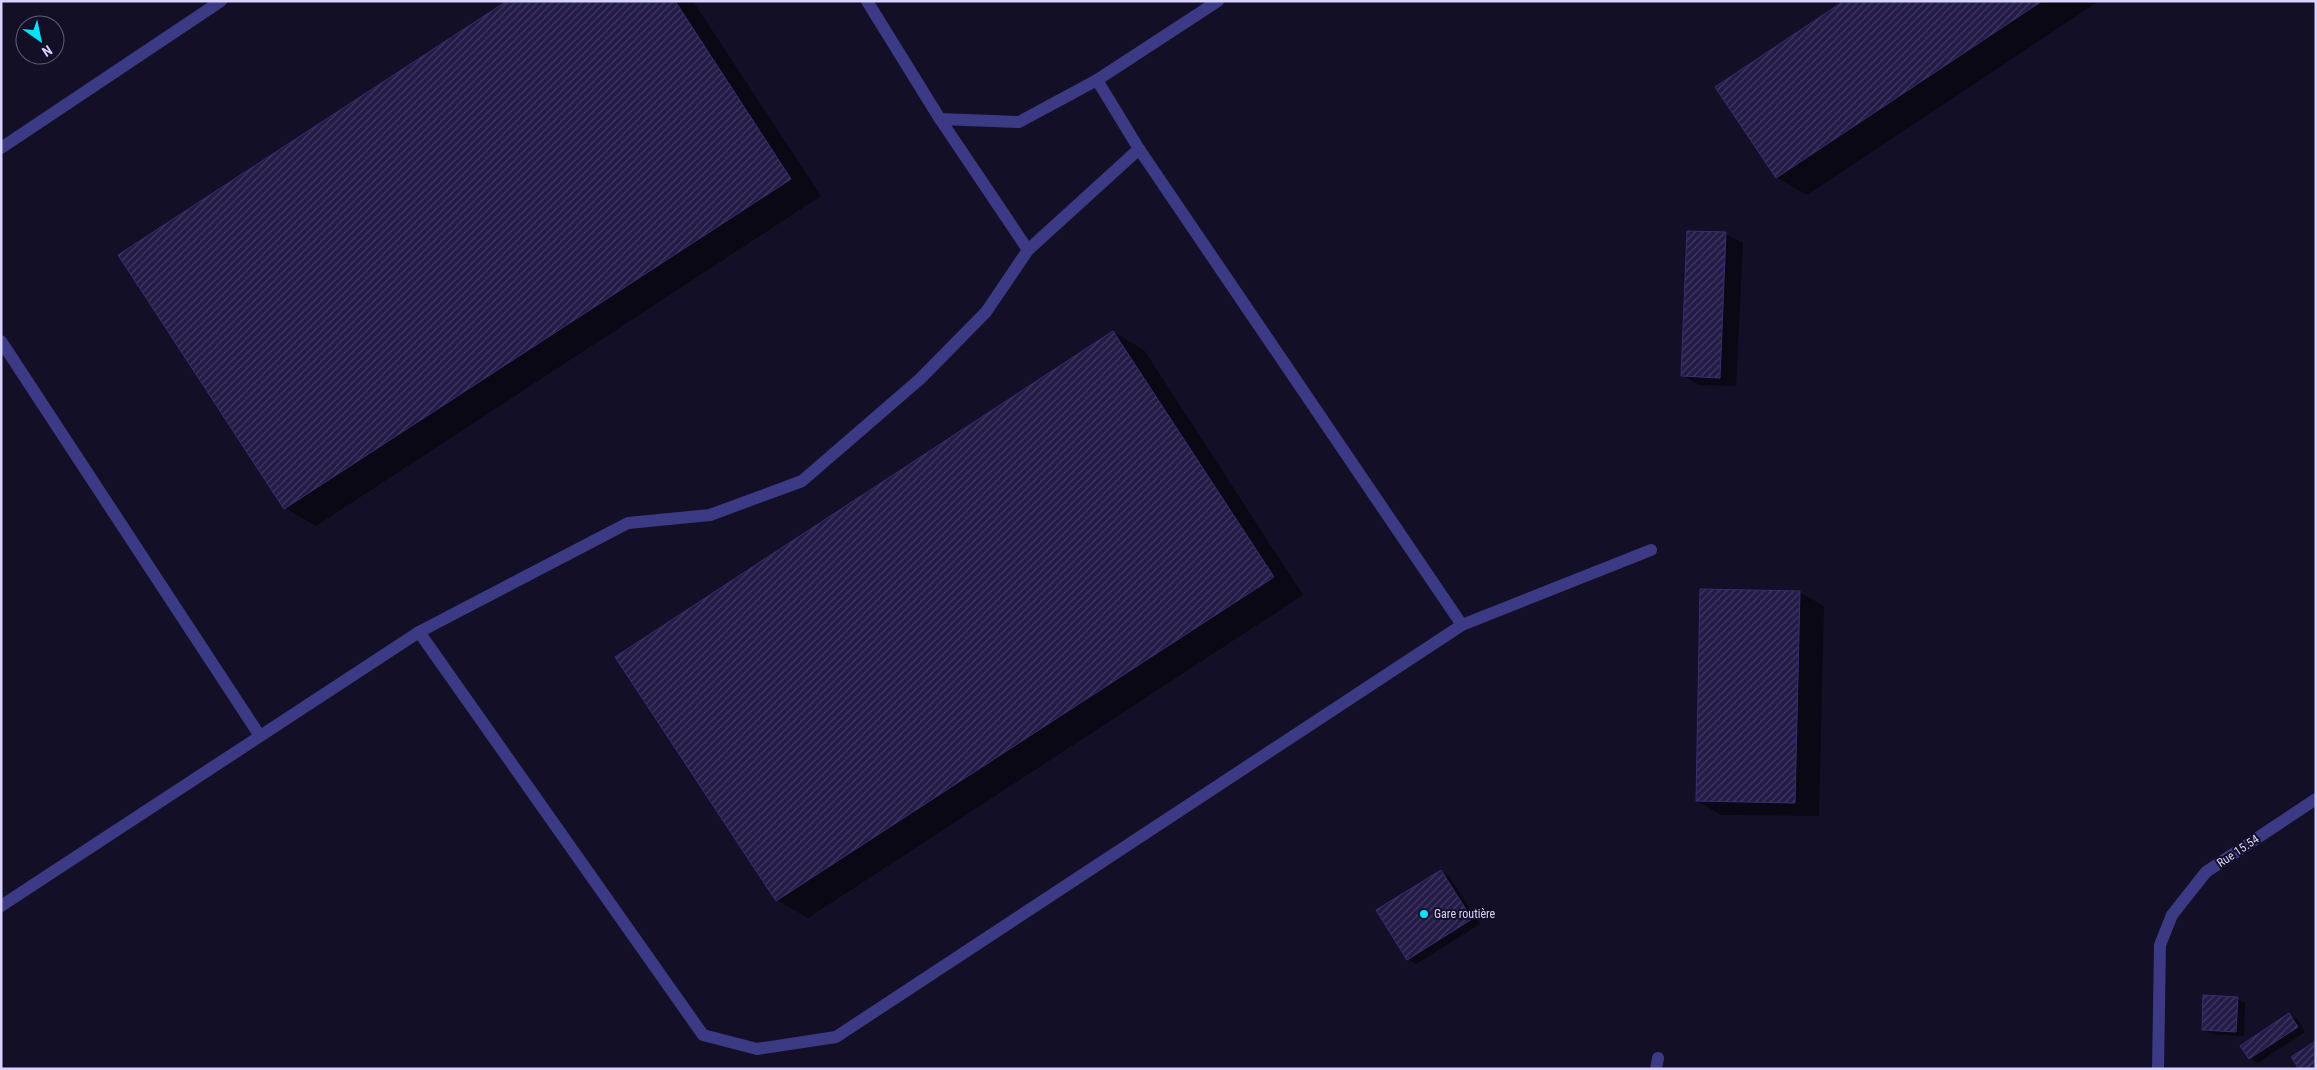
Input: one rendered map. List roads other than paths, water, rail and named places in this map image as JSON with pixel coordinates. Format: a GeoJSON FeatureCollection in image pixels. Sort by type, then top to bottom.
{"type":"FeatureCollection","features":[{"type":"Feature","properties":{"kind":"street"},"geometry":{"type":"LineString","coordinates":[[1,148],[221,1]]}},
{"type":"Feature","properties":{"kind":"street"},"geometry":{"type":"LineString","coordinates":[[867,1],[940,119],[1028,250]]}},
{"type":"Feature","properties":{"kind":"street"},"geometry":{"type":"LineString","coordinates":[[940,119],[1019,122],[1098,80],[1218,1]]}},
{"type":"Feature","properties":{"kind":"street"},"geometry":{"type":"LineString","coordinates":[[1098,80],[1139,149],[1462,625]]}},
{"type":"Feature","properties":{"kind":"street"},"geometry":{"type":"LineString","coordinates":[[1,906],[419,632],[628,523],[710,515],[802,481],[934,366],[986,312],[1028,250],[1139,149]]}},
{"type":"Feature","properties":{"kind":"street"},"geometry":{"type":"LineString","coordinates":[[1,340],[260,736]]}},
{"type":"Feature","properties":{"kind":"street"},"geometry":{"type":"LineString","coordinates":[[419,632],[703,1035],[757,1049],[836,1037],[1462,625],[1651,550]]}},
{"type":"Feature","properties":{"kind":"street","name":"Rue 15.54"},"geometry":{"type":"LineString","coordinates":[[2158,1069],[2160,945],[2172,916],[2206,872],[2316,799]]}},
{"type":"Feature","properties":{"kind":"place","name":"Gare routière"},"geometry":{"type":"Point","coordinates":[1424,914]}}]}
